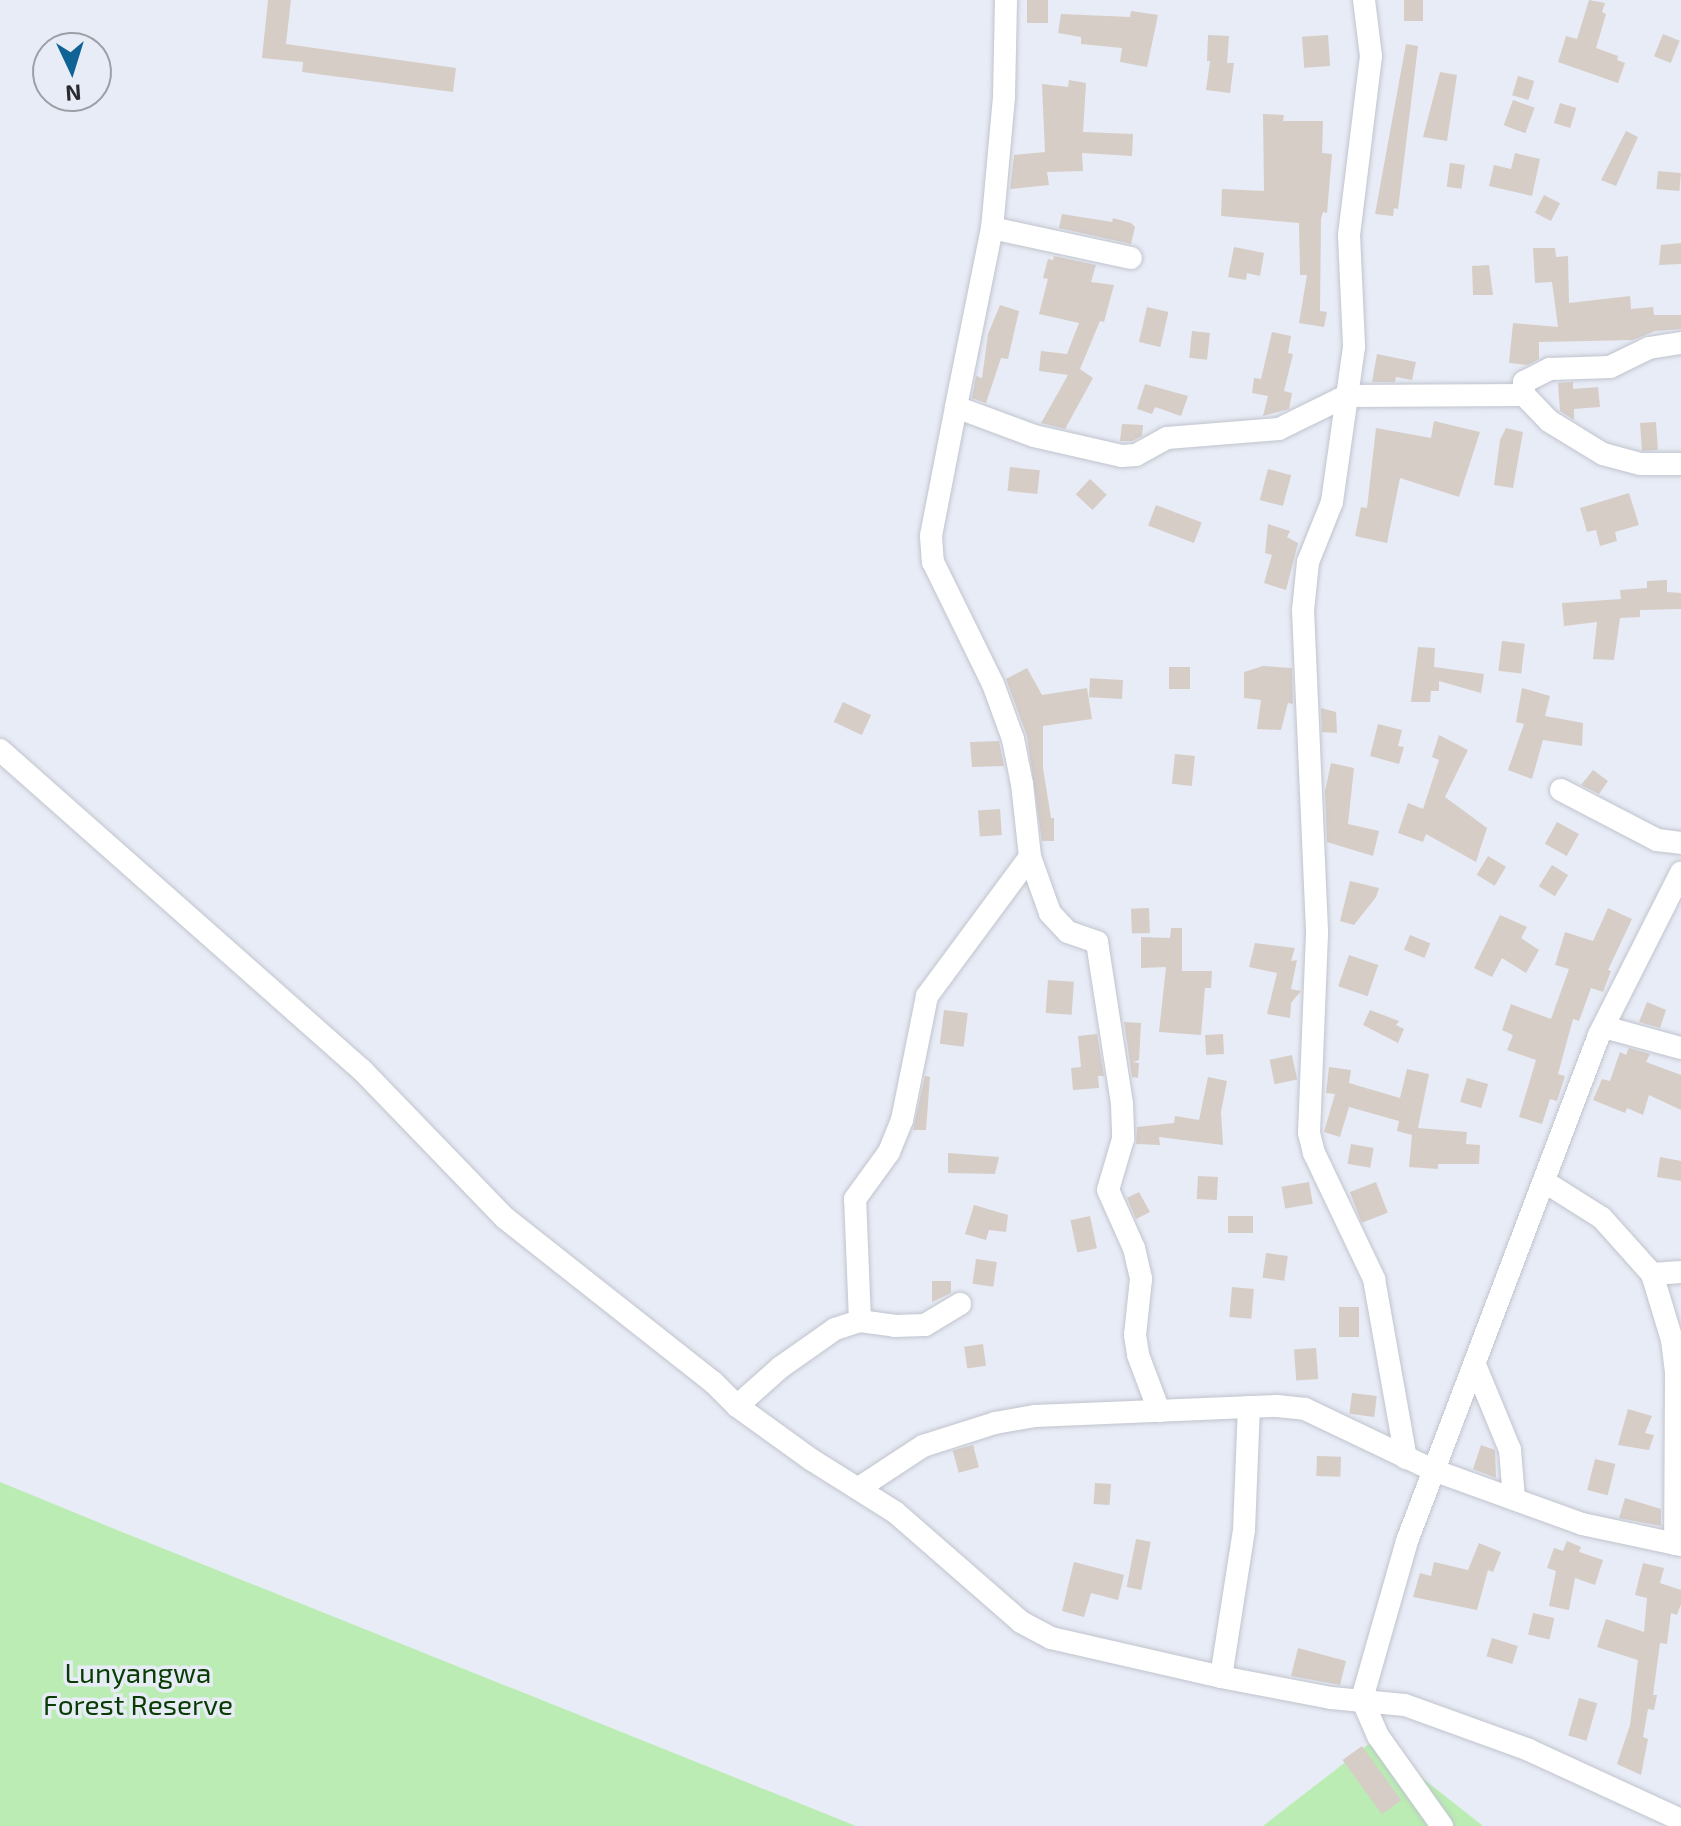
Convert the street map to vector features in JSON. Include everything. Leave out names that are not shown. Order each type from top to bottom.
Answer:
[{"type":"street","points":[[1006,0],[1004,97],[992,228],[931,536],[933,562],[993,684],[1013,739],[1022,784],[1030,857],[1057,923],[1068,932],[1097,942],[1122,1104],[1123,1139],[1108,1190],[1134,1248],[1141,1279],[1135,1335],[1138,1355],[1159,1411]]},
{"type":"street","points":[[1364,0],[1371,56],[1349,235],[1354,347],[1332,502],[1308,562],[1303,610],[1317,934],[1309,1133],[1314,1153],[1374,1279],[1406,1458]]},
{"type":"street","points":[[992,228],[1131,258]]},
{"type":"street","points":[[1681,343],[1649,348],[1610,367],[1550,369],[1524,382],[1524,395],[1549,421],[1603,454],[1641,464],[1681,464]]},
{"type":"street","points":[[956,407],[1034,436],[1122,456],[1142,454],[1152,443],[1167,438],[1279,429],[1346,396],[1524,395]]},
{"type":"street","points":[[0,750],[362,1070],[505,1218],[713,1382],[737,1406],[895,1512],[1021,1622],[1051,1638],[1221,1677],[1331,1698],[1405,1705],[1529,1750],[1681,1820]]},
{"type":"street","points":[[1561,790],[1657,840],[1681,843]]},
{"type":"street","points":[[860,1321],[854,1250],[855,1199],[889,1152],[902,1120],[927,996],[1030,857]]},
{"type":"street","points":[[1442,1826],[1378,1736],[1362,1699],[1407,1541],[1604,1027],[1681,873]]},
{"type":"street","points":[[1604,1027],[1681,1048]]},
{"type":"street","points":[[859,1488],[923,1446],[971,1429],[1035,1416],[1249,1407],[1305,1409],[1433,1470],[1582,1524],[1678,1545],[1676,1375],[1672,1340],[1652,1274],[1602,1218],[1545,1182]]},
{"type":"street","points":[[1652,1274],[1681,1272]]},
{"type":"street","points":[[737,1406],[805,1349],[835,1329],[860,1321],[894,1326],[925,1325],[960,1304]]},
{"type":"street","points":[[1475,1365],[1510,1450],[1514,1499]]},
{"type":"street","points":[[1221,1677],[1244,1530],[1249,1407]]},
{"type":"green space","name":"Lunyangwa Forest Reserve","points":[[0,1482],[117,1530],[856,1826],[0,1826]]},
{"type":"green space","points":[[1374,1740],[1483,1826],[1263,1826]]},
{"type":"building","points":[[268,0],[291,0],[286,44],[456,68],[453,92],[302,72],[303,62],[262,58]]},
{"type":"building","points":[[1027,0],[1048,0],[1048,23],[1027,23]]},
{"type":"building","points":[[1404,0],[1423,0],[1423,21],[1404,21]]},
{"type":"building","points":[[1589,0],[1605,3],[1602,12],[1606,14],[1596,48],[1618,56],[1617,60],[1625,63],[1618,83],[1558,62],[1566,36],[1577,39]]},
{"type":"building","points":[[1131,11],[1158,15],[1147,67],[1120,62],[1122,48],[1081,44],[1081,37],[1058,33],[1061,14],[1130,17]]},
{"type":"building","points":[[1663,34],[1680,41],[1671,63],[1654,56]]},
{"type":"building","points":[[1208,35],[1229,36],[1227,63],[1234,63],[1230,93],[1206,90],[1210,61],[1207,61]]},
{"type":"building","points":[[1328,35],[1330,66],[1304,68],[1302,37]]},
{"type":"building","points":[[1406,44],[1418,46],[1398,209],[1394,208],[1393,216],[1375,214]]},
{"type":"building","points":[[1440,72],[1457,75],[1447,141],[1423,137]]},
{"type":"building","points":[[1518,76],[1534,81],[1528,100],[1512,95]]},
{"type":"building","points":[[1069,80],[1086,83],[1083,132],[1133,134],[1132,156],[1082,153],[1083,171],[1047,172],[1049,185],[1010,189],[1014,155],[1045,152],[1042,84],[1068,87]]},
{"type":"building","points":[[1513,100],[1535,108],[1525,133],[1504,125]]},
{"type":"building","points":[[1560,103],[1576,108],[1570,128],[1554,123]]},
{"type":"building","points":[[1263,114],[1284,115],[1283,121],[1323,121],[1322,153],[1332,154],[1327,213],[1323,212],[1321,219],[1320,311],[1327,312],[1324,327],[1299,323],[1307,275],[1300,275],[1299,223],[1221,216],[1222,189],[1264,191]]},
{"type":"building","points":[[1626,131],[1638,137],[1616,186],[1601,180]]},
{"type":"building","points":[[1515,153],[1540,159],[1532,196],[1489,186],[1494,165],[1511,169]]},
{"type":"building","points":[[1450,163],[1465,165],[1462,189],[1447,187]]},
{"type":"building","points":[[1658,171],[1681,173],[1679,191],[1656,189]]},
{"type":"building","points":[[1544,195],[1560,203],[1551,221],[1535,213]]},
{"type":"building","points":[[1062,214],[1112,222],[1113,218],[1131,223],[1135,227],[1131,244],[1059,228]]},
{"type":"building","points":[[1681,243],[1681,264],[1659,265],[1661,245]]},
{"type":"building","points":[[1234,247],[1264,253],[1260,276],[1247,273],[1246,280],[1228,277]]},
{"type":"building","points":[[1533,248],[1555,248],[1556,257],[1568,256],[1569,303],[1630,296],[1631,309],[1653,307],[1654,315],[1681,315],[1681,329],[1655,331],[1633,340],[1539,342],[1539,359],[1528,365],[1509,363],[1513,323],[1558,327],[1552,282],[1535,283]]},
{"type":"building","points":[[1054,256],[1096,265],[1091,282],[1114,285],[1104,322],[1100,321],[1080,369],[1093,378],[1065,429],[1041,423],[1068,375],[1039,371],[1041,351],[1067,354],[1079,323],[1039,314],[1048,279],[1043,278],[1048,259],[1053,260]]},
{"type":"building","points":[[1489,265],[1493,295],[1473,295],[1472,266]]},
{"type":"building","points":[[1000,305],[1019,311],[1008,359],[1001,358],[986,403],[972,398],[976,376],[982,378],[988,334]]},
{"type":"building","points":[[1147,307],[1168,312],[1160,347],[1139,342]]},
{"type":"building","points":[[1192,331],[1210,333],[1207,360],[1189,358]]},
{"type":"building","points":[[1272,332],[1291,336],[1288,353],[1293,354],[1284,391],[1292,393],[1289,409],[1263,416],[1268,396],[1252,393],[1254,378],[1261,379]]},
{"type":"building","points":[[1377,354],[1416,362],[1412,380],[1396,377],[1395,382],[1372,382]]},
{"type":"building","points":[[1573,382],[1573,389],[1598,387],[1600,407],[1574,409],[1574,420],[1560,411],[1558,383]]},
{"type":"building","points":[[1145,384],[1188,396],[1181,416],[1155,407],[1152,414],[1137,409]]},
{"type":"building","points":[[1434,421],[1480,432],[1459,497],[1400,478],[1387,543],[1355,536],[1361,507],[1367,508],[1376,428],[1431,438]]},
{"type":"building","points":[[1656,422],[1658,450],[1642,451],[1640,423]]},
{"type":"building","points":[[1122,424],[1143,425],[1142,436],[1132,441],[1120,441]]},
{"type":"building","points":[[1506,428],[1523,432],[1513,488],[1494,485],[1500,440]]},
{"type":"building","points":[[1010,467],[1040,470],[1037,494],[1007,491]]},
{"type":"building","points":[[1268,469],[1291,475],[1283,506],[1260,500]]},
{"type":"building","points":[[1090,479],[1107,495],[1092,510],[1076,494]]},
{"type":"building","points":[[1629,493],[1639,525],[1615,532],[1617,541],[1600,546],[1596,530],[1587,532],[1580,508]]},
{"type":"building","points":[[1156,505],[1202,523],[1194,543],[1148,526]]},
{"type":"building","points":[[1268,524],[1290,531],[1287,537],[1298,543],[1286,590],[1264,583],[1272,555],[1265,553]]},
{"type":"building","points":[[1667,580],[1667,592],[1681,593],[1681,609],[1640,610],[1640,617],[1620,618],[1614,660],[1593,659],[1597,622],[1564,626],[1562,603],[1621,599],[1620,590],[1647,588],[1647,581]]},
{"type":"building","points":[[1502,641],[1525,644],[1521,674],[1498,671]]},
{"type":"building","points":[[1418,647],[1435,648],[1434,667],[1484,674],[1481,693],[1439,681],[1439,691],[1431,691],[1430,702],[1411,702]]},
{"type":"building","points":[[1263,666],[1292,668],[1293,704],[1288,703],[1281,730],[1257,729],[1261,700],[1244,698],[1244,672]]},
{"type":"building","points":[[1169,667],[1190,667],[1190,689],[1169,689]]},
{"type":"building","points":[[1027,668],[1042,695],[1087,688],[1092,719],[1043,726],[1043,768],[1051,818],[1054,818],[1054,841],[1042,841],[1027,736],[1006,679]]},
{"type":"building","points":[[1090,678],[1123,680],[1122,699],[1089,697]]},
{"type":"building","points":[[1522,688],[1550,696],[1545,716],[1583,723],[1582,746],[1543,740],[1532,779],[1508,770],[1524,724],[1516,722]]},
{"type":"building","points":[[843,702],[871,715],[862,735],[834,722]]},
{"type":"building","points":[[1321,708],[1336,712],[1337,733],[1322,732]]},
{"type":"building","points":[[1378,724],[1402,730],[1398,746],[1404,747],[1399,764],[1370,756]]},
{"type":"building","points":[[1439,735],[1468,750],[1445,797],[1487,828],[1476,862],[1426,834],[1423,842],[1398,833],[1408,803],[1423,809],[1439,760],[1432,757]]},
{"type":"building","points":[[999,741],[1004,766],[972,767],[970,742]]},
{"type":"building","points":[[1175,754],[1195,756],[1192,786],[1172,784]]},
{"type":"building","points":[[1331,763],[1354,768],[1348,824],[1379,831],[1373,856],[1327,842],[1325,791]]},
{"type":"building","points":[[1593,770],[1608,781],[1599,794],[1581,785]]},
{"type":"building","points":[[1000,809],[1002,835],[980,836],[978,811]]},
{"type":"building","points":[[1557,822],[1579,834],[1567,856],[1545,844]]},
{"type":"building","points":[[1488,856],[1506,867],[1495,886],[1477,875]]},
{"type":"building","points":[[1552,865],[1568,875],[1555,896],[1539,886]]},
{"type":"building","points":[[1350,881],[1379,888],[1376,897],[1354,925],[1340,921]]},
{"type":"building","points":[[1149,908],[1150,933],[1132,934],[1131,909]]},
{"type":"building","points":[[1608,908],[1632,919],[1608,970],[1611,971],[1603,992],[1591,988],[1579,1021],[1573,1019],[1558,1074],[1565,1076],[1557,1101],[1550,1099],[1542,1124],[1519,1117],[1536,1060],[1507,1050],[1513,1035],[1502,1030],[1511,1004],[1551,1019],[1569,969],[1555,965],[1565,932],[1593,941]]},
{"type":"building","points":[[1500,915],[1527,927],[1521,938],[1539,950],[1526,973],[1502,958],[1492,977],[1474,968]]},
{"type":"building","points":[[1171,928],[1182,928],[1182,971],[1212,971],[1211,988],[1205,988],[1201,1035],[1159,1032],[1166,967],[1141,968],[1141,937],[1170,938]]},
{"type":"building","points":[[1410,935],[1430,943],[1424,958],[1404,950]]},
{"type":"building","points":[[1255,943],[1295,948],[1291,961],[1297,960],[1291,989],[1301,991],[1291,1003],[1290,1018],[1267,1014],[1277,973],[1249,967]]},
{"type":"building","points":[[1349,955],[1378,965],[1368,996],[1338,986]]},
{"type":"building","points":[[1048,980],[1074,982],[1072,1015],[1046,1013]]},
{"type":"building","points":[[1647,1002],[1666,1010],[1660,1028],[1639,1022]]},
{"type":"building","points":[[944,1010],[968,1013],[964,1047],[940,1044]]},
{"type":"building","points":[[1370,1010],[1399,1021],[1396,1025],[1404,1029],[1398,1043],[1363,1025]]},
{"type":"building","points":[[1124,1022],[1141,1023],[1139,1060],[1133,1062],[1139,1063],[1138,1078],[1132,1077]]},
{"type":"building","points":[[1097,1034],[1104,1076],[1098,1076],[1099,1088],[1073,1090],[1071,1068],[1081,1067],[1078,1036]]},
{"type":"building","points":[[1223,1034],[1224,1054],[1206,1055],[1205,1035]]},
{"type":"building","points":[[1629,1048],[1650,1054],[1646,1062],[1681,1075],[1681,1110],[1649,1095],[1643,1115],[1627,1108],[1625,1113],[1593,1100],[1602,1079],[1610,1081],[1620,1052],[1626,1055]]},
{"type":"building","points":[[1292,1055],[1297,1079],[1275,1084],[1270,1060]]},
{"type":"building","points":[[1329,1067],[1351,1070],[1349,1083],[1400,1098],[1407,1069],[1429,1074],[1418,1128],[1467,1132],[1466,1144],[1480,1145],[1479,1164],[1438,1164],[1438,1169],[1409,1167],[1412,1135],[1397,1131],[1399,1121],[1349,1107],[1340,1137],[1324,1132],[1335,1094],[1326,1093]]},
{"type":"building","points":[[925,1076],[930,1077],[926,1130],[913,1130]]},
{"type":"building","points":[[1208,1077],[1227,1081],[1221,1112],[1223,1145],[1159,1137],[1160,1145],[1136,1144],[1137,1127],[1174,1123],[1175,1116],[1199,1120]]},
{"type":"building","points":[[1467,1078],[1488,1084],[1481,1108],[1460,1102]]},
{"type":"building","points":[[1351,1144],[1374,1148],[1370,1168],[1348,1164]]},
{"type":"building","points":[[948,1153],[999,1157],[995,1174],[948,1173]]},
{"type":"building","points":[[1660,1157],[1681,1161],[1681,1181],[1657,1177]]},
{"type":"building","points":[[1198,1176],[1218,1177],[1217,1200],[1197,1199]]},
{"type":"building","points":[[1309,1182],[1313,1204],[1285,1209],[1281,1187]]},
{"type":"building","points":[[1376,1182],[1388,1213],[1362,1223],[1350,1192]]},
{"type":"building","points":[[1139,1192],[1150,1212],[1136,1219],[1127,1198]]},
{"type":"building","points":[[974,1205],[1008,1215],[1006,1232],[989,1230],[986,1240],[965,1234]]},
{"type":"building","points":[[1090,1216],[1097,1248],[1077,1252],[1070,1220]]},
{"type":"building","points":[[1228,1216],[1253,1216],[1253,1233],[1228,1233]]},
{"type":"building","points":[[1266,1253],[1288,1256],[1284,1281],[1263,1278]]},
{"type":"building","points":[[976,1259],[997,1262],[993,1287],[973,1284]]},
{"type":"building","points":[[932,1281],[951,1281],[951,1293],[932,1302]]},
{"type":"building","points":[[1232,1287],[1254,1289],[1251,1319],[1229,1317]]},
{"type":"building","points":[[1339,1307],[1359,1307],[1359,1337],[1339,1337]]},
{"type":"building","points":[[983,1344],[986,1366],[967,1368],[964,1347]]},
{"type":"building","points":[[1316,1348],[1318,1379],[1296,1380],[1294,1350]]},
{"type":"building","points":[[1352,1393],[1377,1396],[1374,1417],[1349,1414]]},
{"type":"building","points":[[1628,1409],[1652,1416],[1645,1433],[1654,1435],[1649,1450],[1618,1445]]},
{"type":"building","points":[[973,1445],[979,1467],[959,1473],[953,1450]]},
{"type":"building","points":[[1481,1445],[1495,1450],[1496,1478],[1473,1469]]},
{"type":"building","points":[[1317,1456],[1341,1457],[1340,1477],[1316,1476]]},
{"type":"building","points":[[1595,1459],[1615,1464],[1608,1495],[1587,1490]]},
{"type":"building","points":[[1095,1483],[1111,1484],[1109,1505],[1094,1504]]},
{"type":"building","points":[[1625,1498],[1661,1509],[1661,1526],[1619,1518]]},
{"type":"building","points":[[1136,1539],[1151,1542],[1141,1590],[1127,1587]]},
{"type":"building","points":[[1567,1541],[1581,1547],[1579,1552],[1603,1560],[1595,1585],[1575,1578],[1569,1610],[1549,1606],[1556,1571],[1547,1568],[1554,1548],[1563,1551]]},
{"type":"building","points":[[1479,1543],[1501,1552],[1493,1572],[1488,1570],[1477,1610],[1413,1597],[1420,1573],[1431,1576],[1434,1562],[1468,1570]]},
{"type":"building","points":[[1074,1562],[1124,1575],[1118,1600],[1091,1593],[1084,1617],[1062,1611]]},
{"type":"building","points":[[1643,1563],[1664,1568],[1660,1583],[1681,1590],[1681,1604],[1677,1615],[1671,1613],[1667,1644],[1660,1643],[1653,1695],[1657,1695],[1654,1710],[1648,1709],[1643,1737],[1648,1739],[1641,1775],[1617,1764],[1630,1725],[1638,1660],[1597,1647],[1606,1619],[1644,1632],[1647,1598],[1635,1595]]},
{"type":"building","points":[[1533,1613],[1554,1618],[1549,1639],[1528,1634]]},
{"type":"building","points":[[1492,1638],[1518,1646],[1512,1664],[1486,1656]]},
{"type":"building","points":[[1298,1648],[1346,1661],[1340,1685],[1291,1676]]},
{"type":"building","points":[[1579,1698],[1597,1703],[1587,1741],[1568,1735]]},
{"type":"building","points":[[1362,1746],[1401,1800],[1382,1814],[1343,1760]]}]
